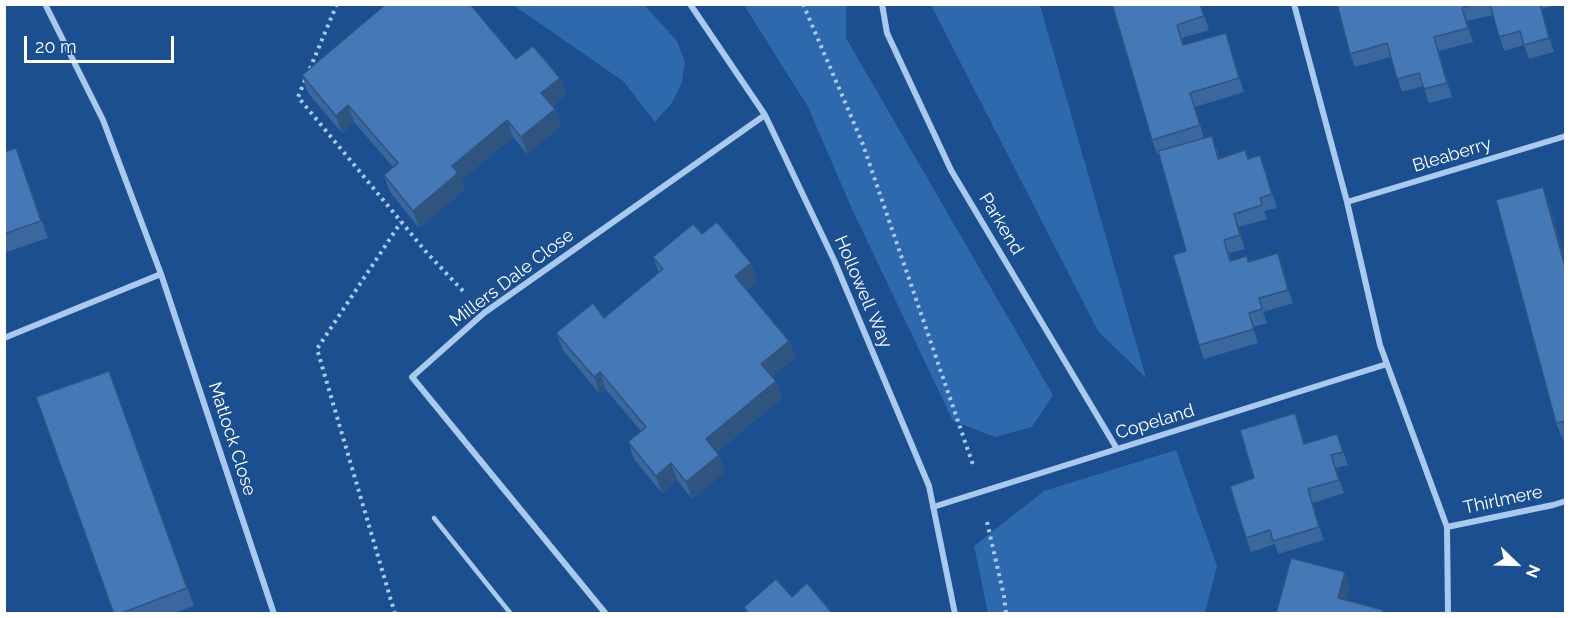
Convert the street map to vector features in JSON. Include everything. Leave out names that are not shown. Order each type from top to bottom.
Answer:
[{"type":"street","name":"Matlock Close","points":[[45,4],[103,120],[161,274],[274,614]]},
{"type":"street","name":"Hollowell Way","points":[[690,4],[765,115],[834,260],[929,486],[955,614]]},
{"type":"street","name":"Parkend","points":[[882,4],[887,33],[951,170],[1117,449]]},
{"type":"street","points":[[1294,4],[1347,202],[1380,345],[1447,527],[1448,614]]},
{"type":"street","name":"Millers Dale Close","points":[[606,614],[412,377],[484,313],[765,115]]},
{"type":"street","name":"Bleaberry","points":[[1347,202],[1566,136]]},
{"type":"street","points":[[4,338],[161,274]]},
{"type":"street","name":"Copeland","points":[[933,507],[1387,364]]},
{"type":"street","name":"Thirlmere","points":[[1447,527],[1566,501]]},
{"type":"lane","points":[[434,518],[511,614]]},
{"type":"path","points":[[337,4],[298,97],[445,273]]},
{"type":"path","points":[[803,4],[862,142],[976,472],[1006,614]]},
{"type":"path","points":[[395,614],[317,349],[401,222]]},
{"type":"shaded area","points":[[513,5],[644,5],[677,41],[685,62],[682,82],[672,103],[655,122],[623,81]]},
{"type":"shaded area","points":[[744,5],[846,5],[846,38],[1053,395],[1032,427],[995,437],[953,421],[852,209],[808,107]]},
{"type":"shaded area","points":[[931,5],[1040,5],[1146,378],[1098,331]]},
{"type":"shaded area","points":[[1176,450],[1217,566],[1205,613],[988,613],[974,546],[1044,491]]},
{"type":"building","points":[[386,4],[470,4],[516,59],[533,46],[560,78],[541,93],[555,109],[521,137],[507,120],[452,166],[458,173],[413,211],[384,175],[398,163],[348,105],[336,116],[302,75]]},
{"type":"building","points":[[1112,4],[1200,4],[1204,16],[1177,25],[1183,45],[1226,33],[1239,78],[1190,93],[1200,125],[1152,140]]},
{"type":"building","points":[[1337,4],[1475,4],[1462,8],[1468,28],[1434,37],[1447,83],[1424,89],[1419,73],[1397,79],[1387,43],[1350,54]]},
{"type":"building","points":[[1490,4],[1540,4],[1549,38],[1524,45],[1520,31],[1499,37]]},
{"type":"building","points":[[1212,136],[1218,159],[1245,150],[1248,159],[1260,155],[1272,194],[1260,198],[1262,205],[1234,214],[1240,235],[1224,240],[1230,261],[1247,256],[1248,262],[1278,253],[1288,290],[1259,298],[1262,309],[1249,313],[1254,329],[1199,345],[1173,255],[1186,251],[1158,151]]},
{"type":"building","points":[[16,148],[41,221],[4,234],[4,152]]},
{"type":"building","points":[[1543,187],[1566,270],[1566,421],[1556,423],[1496,200]]},
{"type":"building","points":[[717,222],[751,263],[735,276],[789,341],[761,364],[776,381],[706,439],[719,455],[686,482],[671,463],[656,476],[628,442],[646,427],[600,372],[594,377],[556,333],[593,303],[604,318],[663,269],[653,257],[693,224],[702,234]]},
{"type":"building","points":[[109,371],[187,588],[119,614],[114,614],[36,397]]},
{"type":"building","points":[[1295,413],[1304,444],[1337,434],[1343,452],[1331,455],[1339,480],[1308,489],[1319,527],[1273,541],[1270,530],[1246,538],[1230,486],[1254,478],[1240,430]]},
{"type":"building","points":[[1291,558],[1345,572],[1338,598],[1383,610],[1382,614],[1276,614]]},
{"type":"building","points":[[776,579],[792,597],[807,583],[833,614],[749,614],[744,607]]}]
